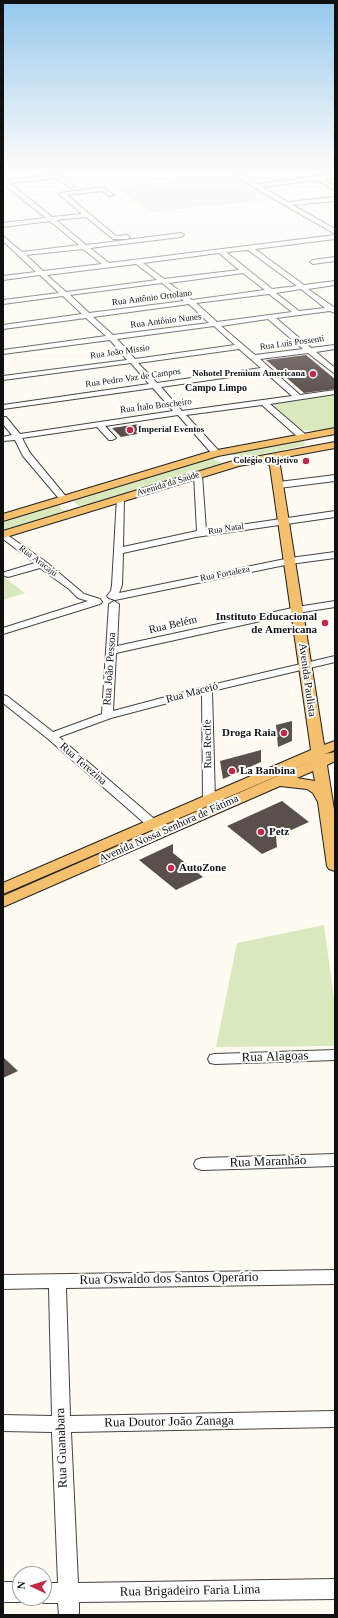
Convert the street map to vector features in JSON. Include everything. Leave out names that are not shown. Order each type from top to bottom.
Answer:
[{"type":"main road","name":"Avenida da Saúde","points":[[3,518],[216,453],[335,431]]},
{"type":"main road","points":[[302,436],[314,440],[317,447]]},
{"type":"main road","name":"Avenida da Saúde","points":[[3,535],[237,463],[335,444]]},
{"type":"main road","points":[[216,453],[222,460],[237,463]]},
{"type":"main road","name":"Avenida Paulista","points":[[259,458],[274,462],[279,486],[335,866]]},
{"type":"main road","points":[[64,499],[68,507],[92,508]]},
{"type":"main road","name":"Avenida Nossa Senhora de Fátima","points":[[3,889],[271,784],[319,758],[335,744]]},
{"type":"main road","name":"Avenida Nossa Senhora de Fátima","points":[[3,902],[157,828],[208,800],[319,758],[335,756]]},
{"type":"main road","points":[[271,784],[295,782],[308,784],[319,790],[325,802]]},
{"type":"street","points":[[13,248],[22,254],[41,274],[111,337],[216,453]]},
{"type":"street","points":[[22,254],[79,248]]},
{"type":"street","points":[[84,248],[107,265]]},
{"type":"street","points":[[250,248],[333,310]]},
{"type":"street","points":[[3,278],[253,248]]},
{"type":"street","points":[[220,251],[297,313]]},
{"type":"street","points":[[313,262],[335,259]]},
{"type":"street","points":[[138,262],[190,302],[298,397]]},
{"type":"street","points":[[3,302],[243,271]]},
{"type":"street","name":"Rua Antônio Ortolano","points":[[3,327],[335,283]]},
{"type":"street","name":"Rua Antônio Nunes","points":[[3,352],[297,313],[333,310]]},
{"type":"street","points":[[270,317],[335,372]]},
{"type":"street","name":"Rua João Missio","points":[[3,378],[240,347]]},
{"type":"street","name":"Rua Luís Possenti","points":[[253,358],[335,347]]},
{"type":"street","name":"Rua Pedro Vaz de Campos","points":[[3,407],[266,370]]},
{"type":"street","name":"Rua Ítalo Boscheiro","points":[[3,439],[99,424],[335,392]]},
{"type":"street","points":[[263,402],[302,436]]},
{"type":"street","points":[[3,419],[17,436],[24,451],[64,499]]},
{"type":"street","points":[[99,424],[112,438]]},
{"type":"street","points":[[198,475],[202,533]]},
{"type":"street","points":[[279,486],[335,478]]},
{"type":"street","points":[[106,600],[117,588],[120,499]]},
{"type":"street","name":"Rua Natal","points":[[118,551],[202,533],[284,520],[335,514]]},
{"type":"street","name":"Rua Aracajú","points":[[3,535],[43,564],[84,598],[106,600]]},
{"type":"street","name":"Rua Fortaleza","points":[[3,631],[106,600],[290,561],[335,555]]},
{"type":"street","points":[[8,574],[43,564]]},
{"type":"street","name":"Rua João Pessoa","points":[[106,600],[113,622],[107,716]]},
{"type":"street","name":"Rua Belém","points":[[110,652],[297,610],[335,604]]},
{"type":"street","name":"Rua Maceió","points":[[51,736],[107,716],[207,689],[335,659]]},
{"type":"street","name":"Rua Recife","points":[[207,689],[208,800]]},
{"type":"street","name":"Rua Terezina","points":[[3,698],[51,736],[157,828]]},
{"type":"street","name":"Rua Alagoas","points":[[216,1059],[335,1055]]},
{"type":"street","name":"Rua Maranhão","points":[[202,1164],[335,1160]]},
{"type":"street","name":"Rua Oswaldo dos Santos Operário","points":[[3,1282],[335,1277]]},
{"type":"street","name":"Rua Guanabara","points":[[57,1280],[69,1615]]},
{"type":"street","name":"Rua Doutor João Zanaga","points":[[3,1423],[61,1424],[335,1419]]},
{"type":"street","name":"Rua Brigadeiro Faria Lima","points":[[52,1593],[335,1589]]},
{"type":"green space","points":[[335,394],[335,429],[314,431],[302,430],[274,406],[275,403]]},
{"type":"green space","points":[[297,439],[304,441],[305,444],[303,446],[242,458],[232,455],[233,453]]},
{"type":"green space","points":[[213,457],[215,460],[223,463],[86,506],[79,506],[74,502],[75,500]]},
{"type":"green space","points":[[59,504],[61,509],[70,511],[3,531],[3,521]]},
{"type":"green space","points":[[3,576],[25,593],[3,600]]},
{"type":"green space","points":[[324,925],[335,1006],[335,1046],[216,1047],[237,943]]},
{"type":"building","name":"Nohotel Premium Americana","points":[[306,355],[335,379],[335,389],[304,393],[266,360]]},
{"type":"building","name":"Imperial Eventos","points":[[139,424],[148,432],[121,437],[112,428]]},
{"type":"building","name":"Droga Raia","points":[[292,721],[292,741],[278,747],[276,725]]},
{"type":"building","name":"La Banbina","points":[[261,750],[261,762],[223,779],[220,761]]},
{"type":"building","name":"Petz","points":[[282,801],[309,822],[276,837],[277,847],[262,854],[227,826]]},
{"type":"building","name":"AutoZone","points":[[173,844],[173,853],[203,877],[176,890],[139,860]]},
{"type":"building","points":[[3,1057],[18,1071],[3,1078]]},
{"type":"place","name":"Nohotel Premium Americana","points":[[313,374]]},
{"type":"place","name":"Imperial Eventos","points":[[130,430]]},
{"type":"place","name":"Colégio Objetivo","points":[[306,461]]},
{"type":"place","name":"Instituto Educacional de Americana","points":[[325,623]]},
{"type":"place","name":"Droga Raia","points":[[284,733]]},
{"type":"place","name":"La Banbina","points":[[232,771]]},
{"type":"place","name":"Petz","points":[[261,832]]},
{"type":"place","name":"AutoZone","points":[[171,868]]},
{"type":"district","name":"Campo Limpo","points":[[216,388]]}]
